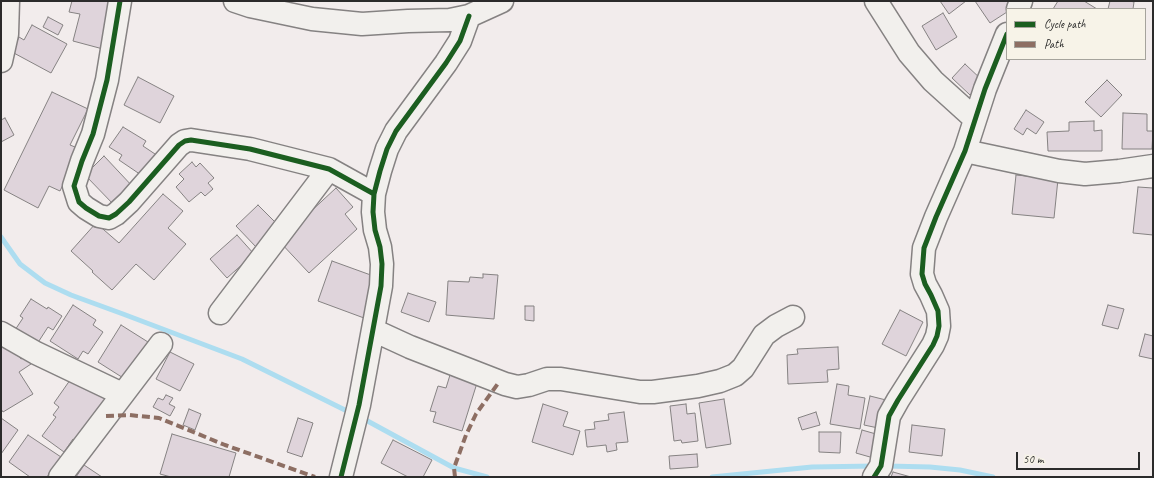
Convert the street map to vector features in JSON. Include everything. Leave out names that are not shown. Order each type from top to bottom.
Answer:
[{"type":"street","points":[[1,61],[8,1]]},
{"type":"street","points":[[120,1],[107,80],[93,134],[74,186],[79,202],[86,208],[99,216],[108,218],[116,214],[129,202],[185,140],[250,149],[329,169],[374,194]]},
{"type":"street","points":[[235,1],[250,6],[312,19],[362,24],[408,20],[450,20],[469,16],[502,1]]},
{"type":"street","points":[[876,1],[909,53],[933,81],[975,119]]},
{"type":"street","points":[[341,477],[359,405],[381,286],[382,264],[380,247],[372,212],[374,194],[387,149],[396,131],[446,63],[460,41],[469,16]]},
{"type":"street","points":[[874,477],[881,466],[889,416],[937,336],[939,326],[938,311],[932,295],[925,284],[922,274],[924,248],[965,151],[994,65],[1006,36]]},
{"type":"street","points":[[965,151],[1059,171],[1085,174],[1153,166]]},
{"type":"street","points":[[220,313],[329,169]]},
{"type":"street","points":[[373,330],[410,347],[505,384],[517,387],[547,379],[561,379],[640,392],[654,392],[698,386],[720,381],[735,375],[743,368],[764,335],[776,326],[793,317]]},
{"type":"street","points":[[1,333],[36,353],[122,394]]},
{"type":"street","points":[[60,477],[161,344]]},
{"type":"building","points":[[72,1],[115,1],[103,49],[73,41],[80,14],[69,12]]},
{"type":"building","points":[[940,1],[966,1],[949,14]]},
{"type":"building","points":[[975,1],[1016,1],[1012,8],[1006,8],[1006,13],[990,23]]},
{"type":"building","points":[[1058,1],[1084,1],[1095,8],[1054,8]]},
{"type":"building","points":[[1110,1],[1134,2],[1133,8],[1108,8]]},
{"type":"building","points":[[943,13],[957,37],[936,50],[922,26]]},
{"type":"building","points":[[48,17],[63,25],[58,35],[43,27]]},
{"type":"building","points":[[32,25],[67,44],[51,73],[12,52],[19,37],[24,40]]},
{"type":"building","points":[[965,64],[983,81],[970,95],[952,78]]},
{"type":"building","points":[[138,77],[174,96],[160,123],[124,105]]},
{"type":"building","points":[[1107,80],[1122,95],[1101,117],[1085,102]]},
{"type":"building","points":[[52,92],[88,109],[70,145],[80,149],[60,191],[49,186],[38,208],[4,190]]},
{"type":"building","points":[[1026,110],[1044,122],[1036,134],[1027,128],[1023,135],[1014,129]]},
{"type":"building","points":[[1123,113],[1147,114],[1147,131],[1153,131],[1152,149],[1122,149]]},
{"type":"building","points":[[5,118],[14,135],[1,142],[1,120]]},
{"type":"building","points":[[1094,121],[1094,131],[1102,130],[1102,151],[1048,151],[1047,132],[1069,131],[1069,122]]},
{"type":"building","points":[[123,127],[146,141],[143,146],[161,158],[147,179],[119,160],[122,155],[109,147]]},
{"type":"building","points":[[104,156],[134,188],[115,206],[85,175]]},
{"type":"building","points":[[192,162],[196,167],[200,163],[214,178],[208,183],[213,189],[205,196],[201,192],[189,202],[176,187],[184,179],[179,174]]},
{"type":"building","points":[[1016,175],[1058,179],[1054,218],[1012,214]]},
{"type":"building","points":[[1138,187],[1153,188],[1153,235],[1133,233]]},
{"type":"building","points":[[336,188],[353,207],[345,214],[357,229],[309,273],[279,241]]},
{"type":"building","points":[[163,194],[183,211],[168,228],[186,244],[154,280],[136,264],[112,290],[71,251],[96,223],[119,243]]},
{"type":"building","points":[[258,205],[280,227],[257,248],[236,226]]},
{"type":"building","points":[[237,235],[254,254],[227,278],[210,259]]},
{"type":"building","points":[[332,261],[379,278],[364,318],[318,301]]},
{"type":"building","points":[[483,274],[498,275],[494,319],[446,315],[448,281],[469,282],[470,277],[483,278]]},
{"type":"building","points":[[408,293],[436,302],[429,322],[401,312]]},
{"type":"building","points":[[31,299],[62,316],[53,330],[48,327],[37,344],[15,330],[23,318],[20,316]]},
{"type":"building","points":[[73,305],[96,320],[93,325],[103,332],[88,354],[83,351],[78,359],[50,341]]},
{"type":"building","points":[[1108,305],[1124,309],[1118,329],[1102,325]]},
{"type":"building","points":[[525,306],[534,306],[534,321],[525,320]]},
{"type":"building","points":[[900,310],[923,322],[906,356],[882,344]]},
{"type":"building","points":[[121,325],[148,342],[136,362],[128,381],[98,362]]},
{"type":"building","points":[[1145,334],[1153,336],[1153,359],[1139,356]]},
{"type":"building","points":[[6,336],[21,359],[26,356],[31,364],[19,372],[33,394],[3,412],[1,409],[1,339]]},
{"type":"building","points":[[838,347],[839,369],[827,370],[828,382],[788,384],[787,355],[798,354],[797,349]]},
{"type":"building","points":[[170,352],[194,364],[180,391],[156,379]]},
{"type":"building","points":[[75,373],[109,398],[77,442],[73,439],[64,452],[42,436],[56,417],[53,415],[59,407],[54,403]]},
{"type":"building","points":[[450,375],[477,383],[462,431],[433,422],[436,412],[430,411],[438,386],[446,388]]},
{"type":"building","points":[[837,384],[849,386],[848,395],[865,398],[860,429],[830,424]]},
{"type":"building","points":[[166,395],[173,398],[169,404],[175,407],[170,416],[153,407],[158,398],[163,400]]},
{"type":"building","points":[[870,396],[890,401],[883,429],[864,425]]},
{"type":"building","points":[[724,399],[731,444],[706,448],[699,403]]},
{"type":"building","points":[[543,404],[568,412],[563,426],[580,431],[573,455],[532,442]]},
{"type":"building","points":[[686,404],[687,414],[695,413],[698,441],[682,443],[681,440],[674,441],[670,406]]},
{"type":"building","points":[[189,409],[201,414],[195,430],[183,425]]},
{"type":"building","points":[[624,412],[628,442],[616,443],[617,450],[607,452],[606,445],[587,447],[585,430],[595,429],[594,422],[609,420],[608,414]]},
{"type":"building","points":[[816,412],[820,425],[802,430],[798,418]]},
{"type":"building","points":[[1,418],[18,430],[1,454]]},
{"type":"building","points":[[298,418],[313,423],[302,457],[287,452]]},
{"type":"building","points":[[912,425],[945,429],[942,456],[909,452]]},
{"type":"building","points":[[862,430],[883,436],[877,459],[856,453]]},
{"type":"building","points":[[819,432],[841,432],[840,453],[819,452]]},
{"type":"building","points":[[172,434],[236,453],[229,477],[171,477],[160,474]]},
{"type":"building","points":[[28,435],[61,457],[47,477],[30,477],[9,462]]},
{"type":"building","points":[[393,440],[432,460],[423,477],[408,477],[381,463]]},
{"type":"building","points":[[697,454],[698,467],[670,469],[669,456]]},
{"type":"building","points":[[84,465],[102,477],[76,477]]},
{"type":"building","points":[[893,472],[911,477],[891,477]]},
{"type":"waterway","points":[[1,237],[20,264],[45,283],[71,295],[242,359],[351,413]]},
{"type":"waterway","points":[[362,418],[454,468],[487,477]]},
{"type":"waterway","points":[[712,477],[812,467],[875,466]]},
{"type":"waterway","points":[[887,466],[930,467],[960,470],[993,477]]},
{"type":"marked path","points":[[455,477],[454,468],[466,435],[476,414],[499,382]]},
{"type":"marked path","points":[[106,416],[129,415],[159,418],[225,445],[315,477]]},
{"type":"cycle path","points":[[120,1],[107,80],[93,134],[74,186],[79,202],[86,208],[99,216],[109,218],[116,214],[129,202],[179,145],[185,141],[191,140],[250,149],[329,169],[374,194]]},
{"type":"cycle path","points":[[341,477],[359,405],[381,286],[382,264],[373,212],[374,194],[380,171],[387,149],[396,131],[446,63],[460,41],[469,16]]},
{"type":"cycle path","points":[[874,477],[881,466],[889,416],[933,345],[937,336],[939,326],[938,311],[925,284],[922,274],[924,248],[965,151],[985,89],[1006,36]]}]
